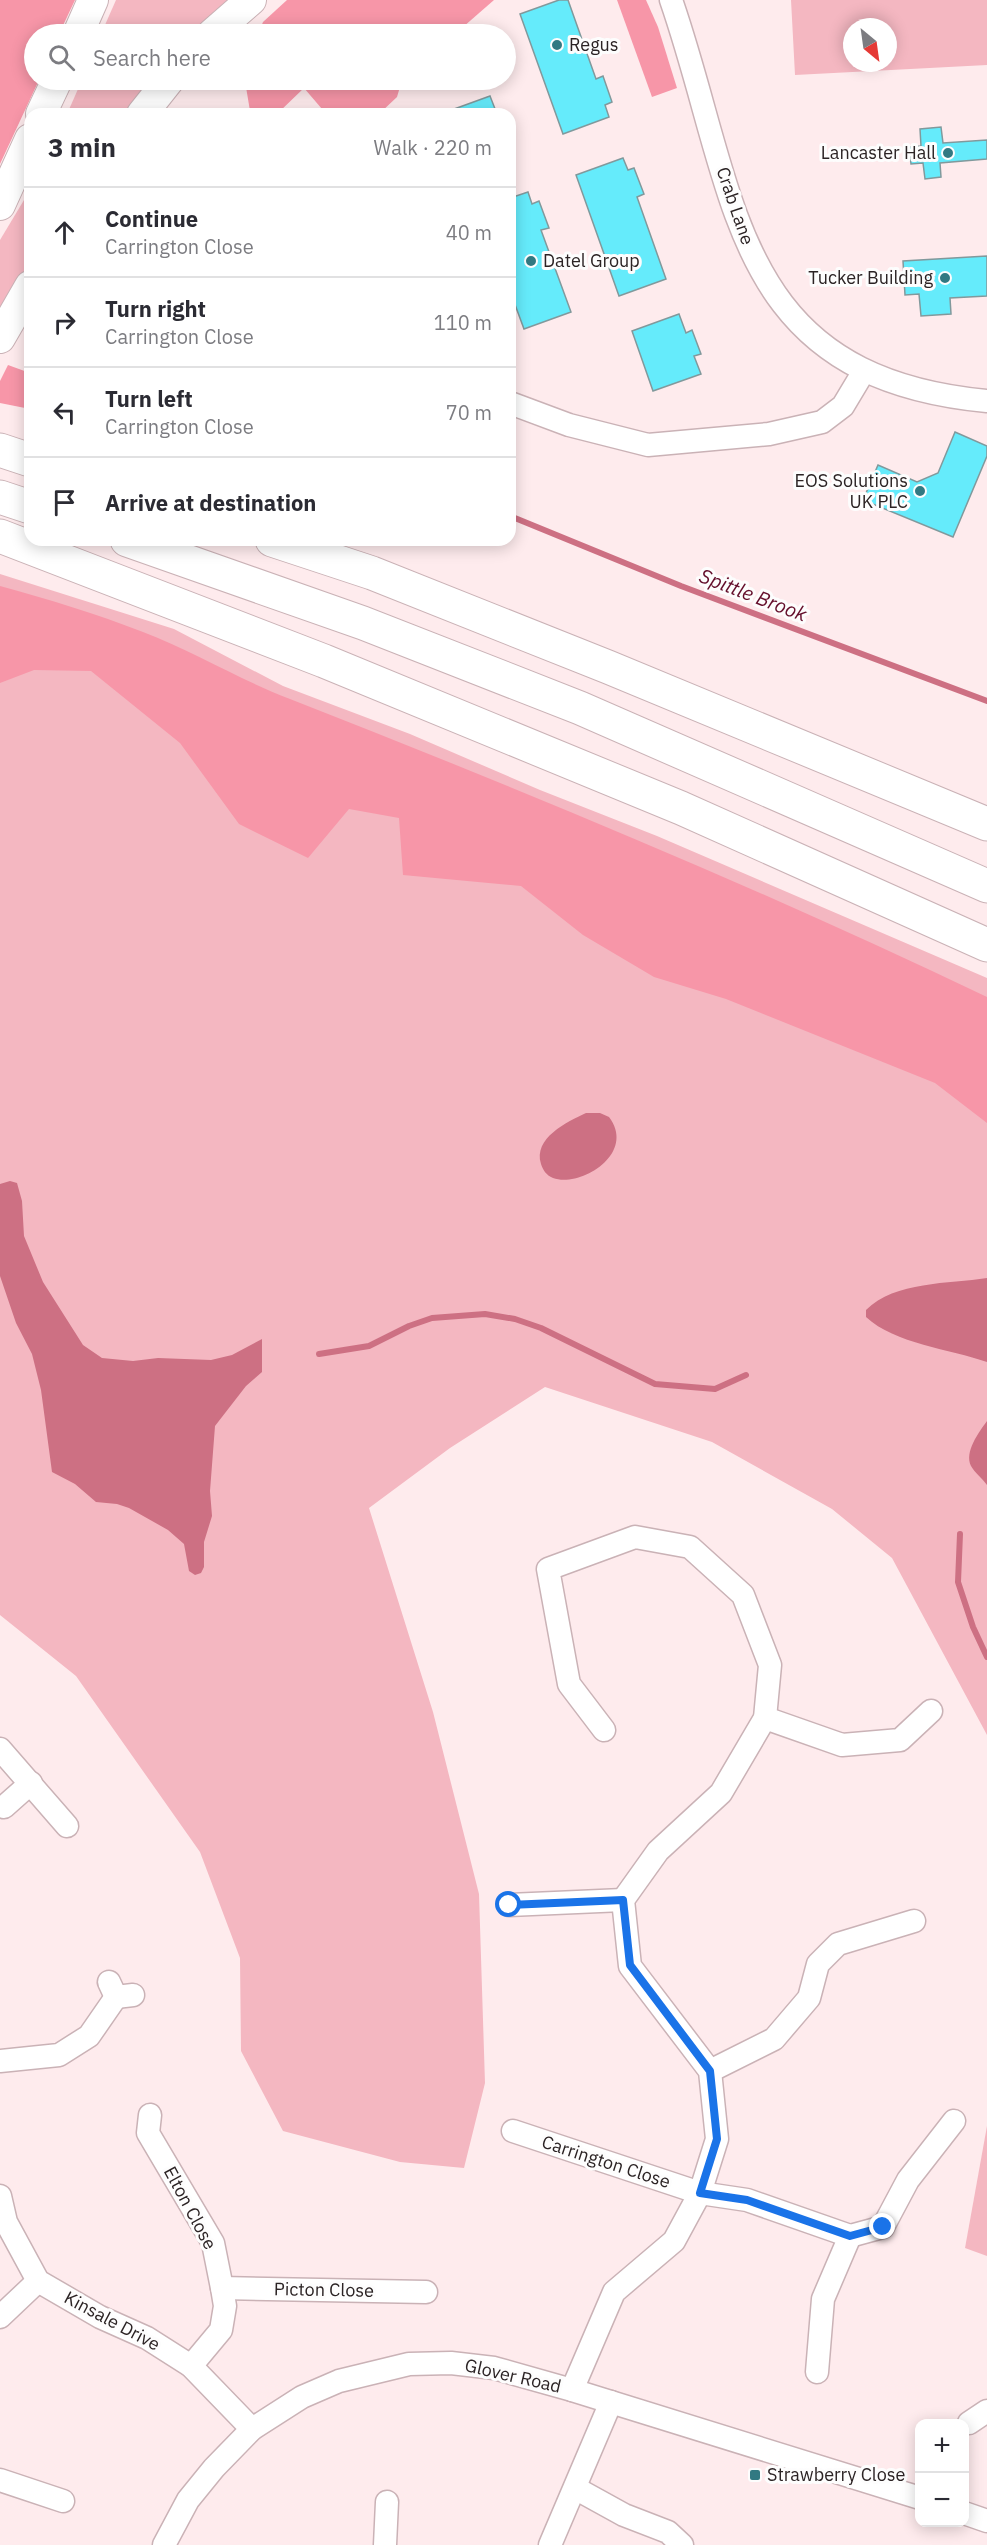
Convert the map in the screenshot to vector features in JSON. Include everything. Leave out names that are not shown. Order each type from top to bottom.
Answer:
[{"type":"highway","points":[[0,450],[24,458]]},
{"type":"highway","points":[[0,497],[24,505]]},
{"type":"highway","points":[[0,536],[24,545]]},
{"type":"highway","points":[[26,546],[324,661],[649,795],[987,945]]},
{"type":"highway","points":[[144,546],[363,623],[569,704],[987,886]]},
{"type":"highway","points":[[290,546],[372,573],[609,667],[987,824]]},
{"type":"main road","points":[[82,24],[93,0]]},
{"type":"main road","points":[[223,24],[251,0]]},
{"type":"main road","points":[[44,108],[52,90]]},
{"type":"main road","points":[[147,108],[161,90]]},
{"type":"main road","points":[[0,205],[24,152]]},
{"type":"main road","points":[[0,338],[24,296]]},
{"type":"street","name":"Crab Lane","points":[[671,0],[689,53],[701,102],[736,216],[756,265],[781,303],[811,336],[864,371],[900,386],[924,392],[987,401]]},
{"type":"street","points":[[516,405],[570,424],[648,445],[769,434],[822,422],[843,406],[864,371]]},
{"type":"street","points":[[572,2390],[614,2292],[674,2241],[700,2193],[717,2139],[710,2071],[630,1965],[623,1900],[658,1851],[721,1793],[765,1718],[770,1665],[743,1595],[690,1547],[635,1537],[548,1569],[568,1684],[604,1730]]},
{"type":"street","points":[[765,1718],[842,1745],[900,1740],[931,1711]]},
{"type":"street","points":[[0,1749],[67,1826]]},
{"type":"street","points":[[4,1807],[31,1783]]},
{"type":"street","points":[[509,1905],[623,1900]]},
{"type":"street","points":[[710,2071],[774,2039],[808,1998],[818,1964],[838,1944],[914,1921]]},
{"type":"street","points":[[0,2061],[59,2055],[89,2036],[119,1991]]},
{"type":"street","name":"Elton Close","points":[[150,2115],[148,2133],[213,2243],[225,2306],[221,2330],[191,2366]]},
{"type":"street","points":[[817,2372],[824,2299],[850,2236],[883,2227],[908,2180],[954,2121]]},
{"type":"street","name":"Carrington Close","points":[[513,2131],[700,2193],[747,2200],[850,2236]]},
{"type":"street","points":[[0,2196],[6,2222],[38,2281],[0,2317]]},
{"type":"street","name":"Kinsale Drive","points":[[38,2281],[100,2317],[147,2338],[191,2366],[252,2429]]},
{"type":"street","name":"Picton Close","points":[[222,2288],[426,2292]]},
{"type":"street","name":"Glover Road","points":[[164,2545],[188,2500],[214,2468],[252,2429],[302,2397],[339,2382],[410,2364],[451,2363],[494,2368],[915,2496]]},
{"type":"street","points":[[550,2545],[611,2402]]},
{"type":"street","points":[[0,2480],[63,2501]]},
{"type":"street","points":[[575,2488],[624,2515],[668,2532],[682,2545]]},
{"type":"street","points":[[385,2545],[387,2502]]},
{"type":"street","points":[[969,2515],[987,2521]]},
{"type":"shaded area","points":[[0,0],[75,0],[64,24],[24,24],[24,90],[34,90],[24,108],[0,164]]},
{"type":"shaded area","points":[[116,0],[234,0],[206,24],[105,24]]},
{"type":"shaded area","points":[[287,0],[494,0],[466,24],[262,24]]},
{"type":"shaded area","points":[[617,0],[646,0],[658,27],[677,88],[652,97]]},
{"type":"shaded area","points":[[791,0],[987,0],[987,65],[897,70],[897,18],[843,18],[843,72],[853,72],[795,75]]},
{"type":"shaded area","points":[[78,90],[146,90],[131,108],[70,108]]},
{"type":"shaded area","points":[[246,90],[302,90],[283,108],[250,108]]},
{"type":"shaded area","points":[[306,90],[399,90],[397,97],[385,108],[321,108]]},
{"type":"shaded area","points":[[24,200],[24,271],[0,312],[0,240]]},
{"type":"shaded area","points":[[8,365],[24,371],[24,408],[0,403],[0,381]]},
{"type":"shaded area","points":[[0,574],[174,629],[283,686],[410,734],[540,790],[657,836],[987,978],[987,1735],[892,1558],[832,1509],[712,1442],[545,1387],[450,1448],[369,1508],[433,1712],[479,1894],[485,2083],[464,2168],[400,2162],[283,2131],[241,2051],[240,1958],[200,1852],[76,1676],[0,1615]]},
{"type":"shaded area","points":[[0,586],[126,625],[271,691],[554,805],[728,879],[987,997],[987,1123],[935,1083],[726,999],[654,977],[583,935],[521,886],[403,875],[399,818],[349,809],[308,858],[239,824],[180,743],[91,671],[34,670],[0,683]]},
{"type":"shaded area","points":[[586,1113],[600,1113],[609,1117],[616,1131],[616,1144],[611,1155],[602,1165],[577,1178],[564,1180],[551,1177],[541,1164],[542,1146],[561,1126]]},
{"type":"shaded area","points":[[10,1181],[17,1183],[22,1201],[24,1236],[43,1282],[83,1345],[102,1358],[133,1361],[158,1358],[211,1360],[232,1355],[262,1339],[262,1372],[246,1386],[215,1426],[210,1491],[212,1516],[204,1542],[204,1567],[201,1573],[195,1575],[189,1571],[184,1544],[168,1530],[129,1508],[96,1502],[75,1484],[52,1472],[41,1390],[32,1354],[16,1323],[0,1276],[0,1184]]},
{"type":"shaded area","points":[[987,1278],[987,1362],[907,1340],[892,1334],[866,1317],[866,1310],[878,1301],[907,1289]]},
{"type":"shaded area","points":[[987,1421],[987,1485],[971,1466],[969,1455],[973,1442]]},
{"type":"shaded area","points":[[987,2126],[987,2256],[965,2248]]},
{"type":"building","name":"Regus","points":[[559,0],[568,0],[596,79],[603,76],[612,102],[605,105],[609,117],[563,134],[520,14]]},
{"type":"building","points":[[490,96],[495,108],[457,108]]},
{"type":"building","name":"Lancaster Hall","points":[[941,127],[943,143],[987,140],[987,159],[940,163],[941,177],[925,179],[923,163],[911,164],[909,147],[921,146],[920,129]]},
{"type":"building","points":[[623,158],[628,170],[634,168],[644,194],[637,197],[666,279],[619,296],[576,175]]},
{"type":"building","name":"Datel Group","points":[[528,192],[532,204],[539,201],[549,228],[541,230],[571,312],[524,329],[516,307],[516,196]]},
{"type":"building","name":"Tucker Building","points":[[987,256],[987,296],[950,298],[951,314],[921,316],[919,294],[905,295],[903,261]]},
{"type":"building","points":[[679,314],[686,333],[692,330],[701,354],[694,356],[701,374],[653,391],[632,331]]},
{"type":"building","name":"EOS Solutions UK PLC","points":[[955,432],[987,446],[987,456],[953,537],[863,500],[878,465],[917,482],[938,473]]},
{"type":"waterway","name":"Spittle Brook","points":[[516,518],[681,586],[987,701]]},
{"type":"waterway","points":[[319,1354],[369,1346],[409,1326],[432,1318],[485,1314],[515,1319],[541,1328],[655,1384],[715,1389],[746,1375]]},
{"type":"waterway","points":[[960,1534],[958,1582],[973,1627],[987,1657]]},
{"type":"place","name":"Regus","points":[[557,45]]},
{"type":"place","name":"Lancaster Hall","points":[[948,153]]},
{"type":"place","name":"Datel Group","points":[[531,261]]},
{"type":"place","name":"Tucker Building","points":[[945,278]]},
{"type":"place","name":"EOS Solutions UK PLC","points":[[920,491]]},
{"type":"place","name":"Strawberry Close","points":[[755,2475]]},
{"type":"route","points":[[509,1905],[623,1900],[630,1965],[710,2071],[717,2139],[700,2193],[747,2200],[850,2236],[883,2227]]}]
